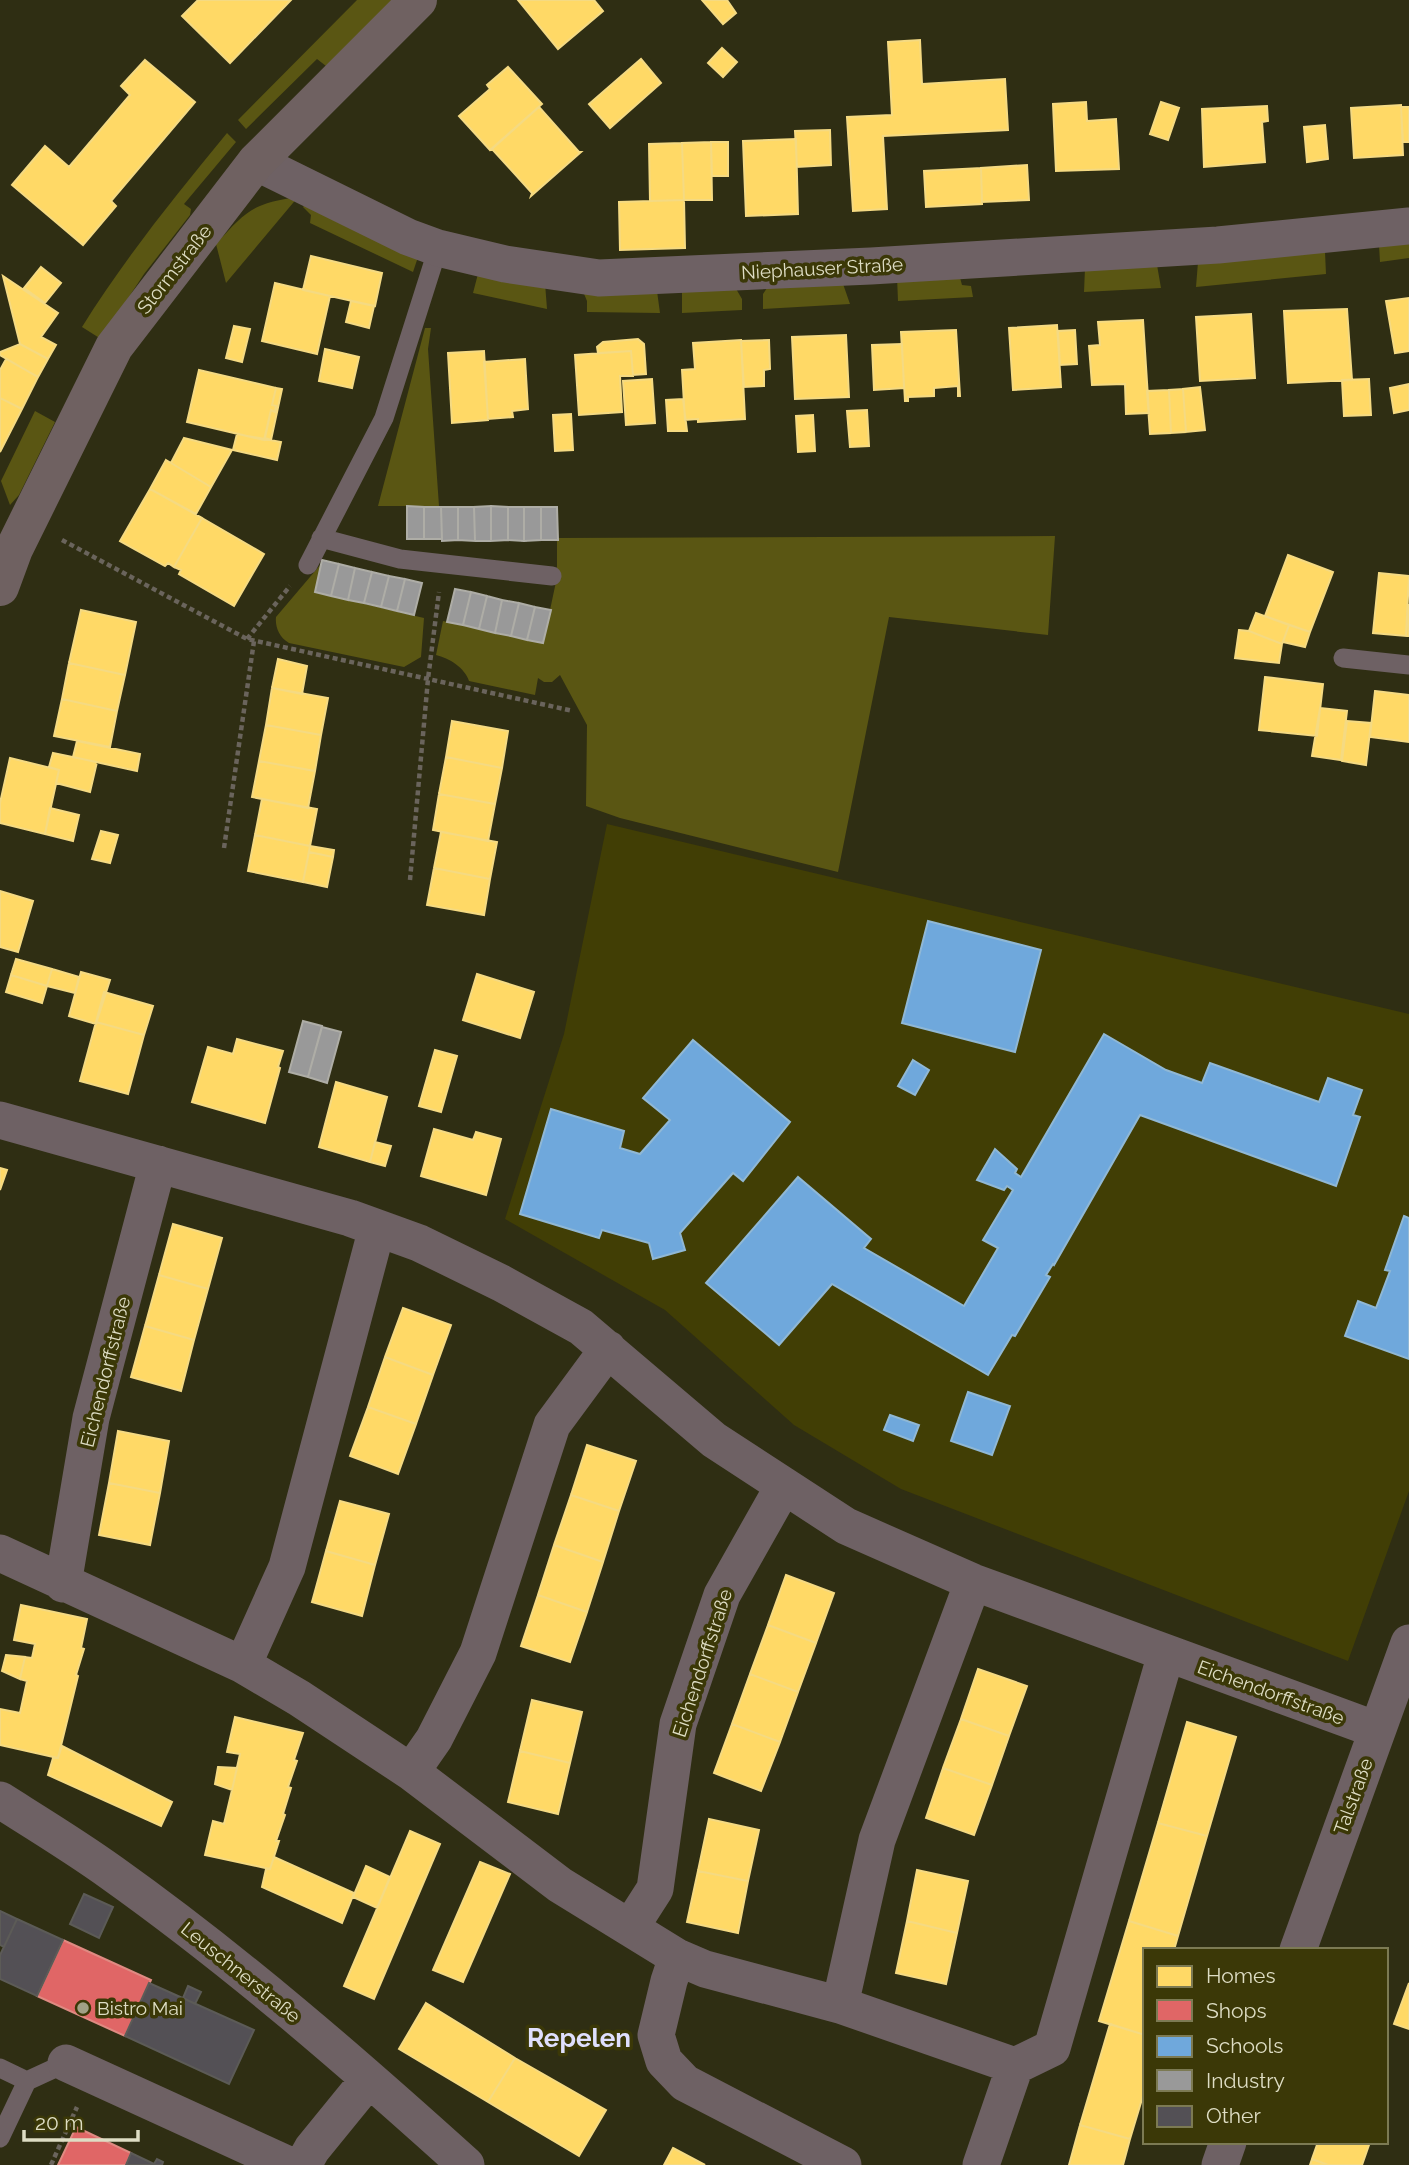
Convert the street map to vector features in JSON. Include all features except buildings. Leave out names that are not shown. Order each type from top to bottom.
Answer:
[{"type":"street","name":"Stormstraße","points":[[0,587],[14,537],[114,347],[256,162],[418,0]]},
{"type":"street","name":"Niephauser Straße","points":[[256,162],[408,237],[438,248],[505,264],[599,278],[871,266],[1218,245],[1409,226]]},
{"type":"street","name":"Eichendorffstraße","points":[[0,1120],[377,1228],[419,1243],[501,1283],[580,1327],[714,1440],[783,1488],[846,1526],[973,1582],[1377,1730]]},
{"type":"street","name":"Eichendorffstraße","points":[[63,1584],[91,1418],[158,1164]]},
{"type":"street","points":[[243,1665],[287,1567],[377,1228]]},
{"type":"street","points":[[411,1772],[434,1739],[478,1653],[552,1425],[608,1349]]},
{"type":"street","name":"Eichendorffstraße","points":[[630,1928],[655,1889],[678,1724],[722,1595],[783,1488]]},
{"type":"street","points":[[0,1553],[243,1665],[299,1698],[411,1772],[560,1885],[677,1957],[705,1969],[839,2005],[1015,2066],[1052,2048],[1166,1654]]},
{"type":"street","points":[[839,2005],[877,1840],[973,1582]]},
{"type":"street","name":"Talstraße","points":[[1299,1948],[1409,1643]]},
{"type":"street","name":"Leuschnerstraße","points":[[0,1800],[112,1872],[176,1921],[307,2024],[466,2165]]},
{"type":"street","points":[[677,1957],[656,2035],[664,2062],[685,2083],[843,2165]]},
{"type":"street","points":[[981,2165],[1015,2066]]},
{"type":"street","points":[[79,2069],[289,2165]]},
{"type":"street","points":[[303,2165],[312,2149],[369,2079]]},
{"type":"street","points":[[1220,2165],[1227,2144]]},
{"type":"lane","points":[[308,565],[384,418],[438,248]]},
{"type":"lane","points":[[321,538],[400,559],[552,576]]},
{"type":"lane","points":[[1343,658],[1409,665]]},
{"type":"lane","points":[[0,2068],[27,2081],[79,2069]]},
{"type":"lane","points":[[0,2138],[27,2081]]},
{"type":"path","points":[[14,537],[247,639],[573,711]]},
{"type":"path","points":[[410,880],[428,679],[443,564]]},
{"type":"path","points":[[247,639],[308,565]]},
{"type":"path","points":[[223,848],[254,641]]},
{"type":"path","points":[[51,2165],[79,2069]]},
{"type":"shaded area","points":[[357,0],[394,0],[326,66],[317,59],[246,129],[238,120]]},
{"type":"shaded area","points":[[227,133],[236,142],[184,204],[191,209],[190,215],[144,274],[101,339],[82,327],[133,252]]},
{"type":"shaded area","points":[[298,197],[226,283],[216,244],[251,210],[270,202]]},
{"type":"shaded area","points":[[309,199],[420,251],[413,272],[310,223],[311,215],[303,207]]},
{"type":"shaded area","points":[[1409,241],[1409,258],[1380,262],[1379,245]]},
{"type":"shaded area","points":[[1325,252],[1326,274],[1196,287],[1198,262]]},
{"type":"shaded area","points":[[1157,265],[1161,288],[1084,292],[1085,268]]},
{"type":"shaded area","points":[[479,270],[545,283],[547,309],[473,293]]},
{"type":"shaded area","points":[[959,274],[962,285],[971,286],[973,297],[898,301],[897,277]]},
{"type":"shaded area","points":[[842,281],[850,304],[763,309],[763,294],[767,288]]},
{"type":"shaded area","points":[[735,287],[742,299],[742,310],[682,313],[682,289]]},
{"type":"shaded area","points":[[582,289],[657,291],[660,313],[587,312],[587,301]]},
{"type":"shaded area","points":[[425,328],[431,328],[428,349],[439,506],[378,506]]},
{"type":"shaded area","points":[[35,411],[55,422],[19,495],[10,505],[1,481]]},
{"type":"shaded area","points":[[1055,536],[1048,635],[889,617],[838,872],[620,818],[586,806],[587,725],[560,675],[552,682],[544,682],[538,678],[535,695],[469,681],[456,664],[436,655],[443,621],[543,643],[557,577],[557,538]]},
{"type":"shaded area","points":[[321,564],[315,592],[424,618],[421,657],[404,667],[286,641],[278,632],[276,617]]},
{"type":"shaded area","points":[[607,824],[1409,1014],[1409,1491],[1348,1661],[901,1489],[794,1425],[665,1310],[505,1219],[564,1034]]},
{"type":"place","name":"Bistro Mai","points":[[83,2008]]},
{"type":"district","name":"Repelen","points":[[579,2038]]}]
